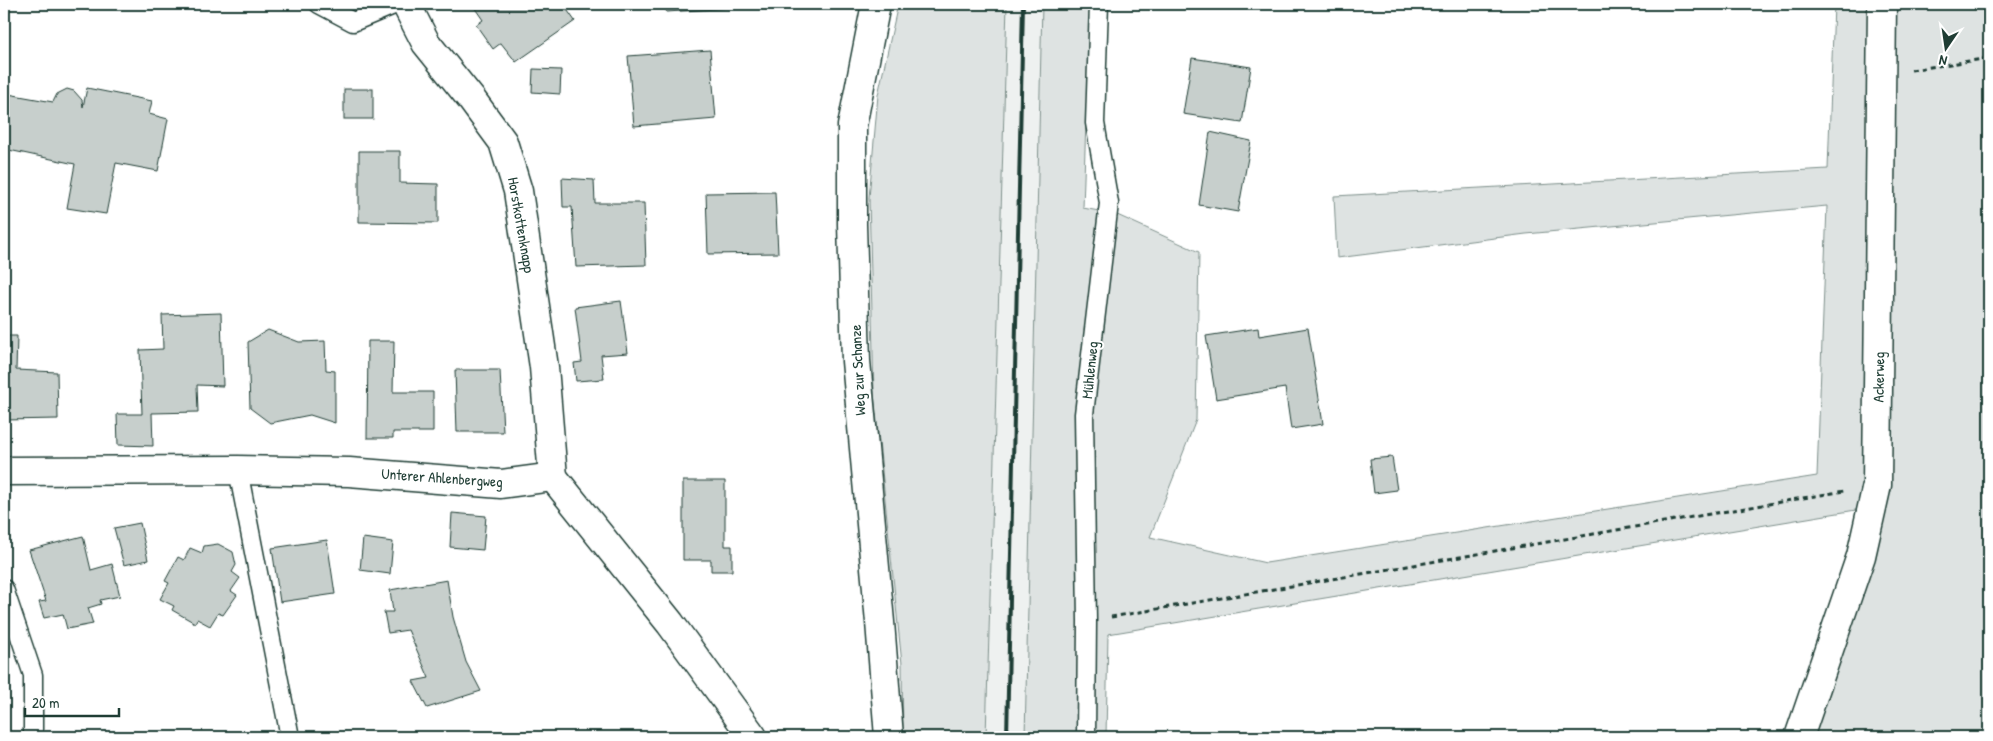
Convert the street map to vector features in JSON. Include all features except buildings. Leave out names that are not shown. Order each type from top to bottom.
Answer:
[{"type":"street","name":"Horstkottenknapp","points":[[406,4],[426,43],[503,142],[518,191],[542,357],[552,477]]},
{"type":"street","name":"Weg zur Schanze","points":[[876,4],[852,126],[852,224],[856,362],[889,737]]},
{"type":"street","name":"Ackerweg","points":[[1799,737],[1861,556],[1877,485],[1882,4]]},
{"type":"street","name":"Unterer Ahlenbergweg","points":[[4,471],[238,470],[349,472],[501,484],[552,477]]},
{"type":"street","points":[[552,477],[670,623],[752,737]]},
{"type":"lane","points":[[318,4],[353,22],[396,4]]},
{"type":"lane","name":"Mühlenweg","points":[[1086,737],[1087,622],[1084,414],[1108,202],[1095,123],[1099,4]]},
{"type":"lane","points":[[238,470],[290,737]]},
{"type":"lane","points":[[4,589],[33,675],[33,737]]},
{"type":"path","points":[[1881,76],[1989,58]]},
{"type":"path","points":[[1087,622],[1877,485]]},
{"type":"shaded area","points":[[898,4],[1007,4],[986,737],[903,737],[902,664],[874,393],[869,198],[878,95]]},
{"type":"shaded area","points":[[1007,4],[1042,4],[1025,737],[986,737]]},
{"type":"shaded area","points":[[1042,4],[1090,4],[1083,208],[1115,214],[1199,252],[1196,420],[1150,537],[1266,563],[1817,476],[1827,206],[1526,234],[1337,258],[1334,196],[1828,169],[1834,4],[1989,4],[1989,737],[1810,737],[1880,506],[1108,634],[1106,737],[1025,737]]},
{"type":"railway","points":[[1007,737],[1023,4]]}]
